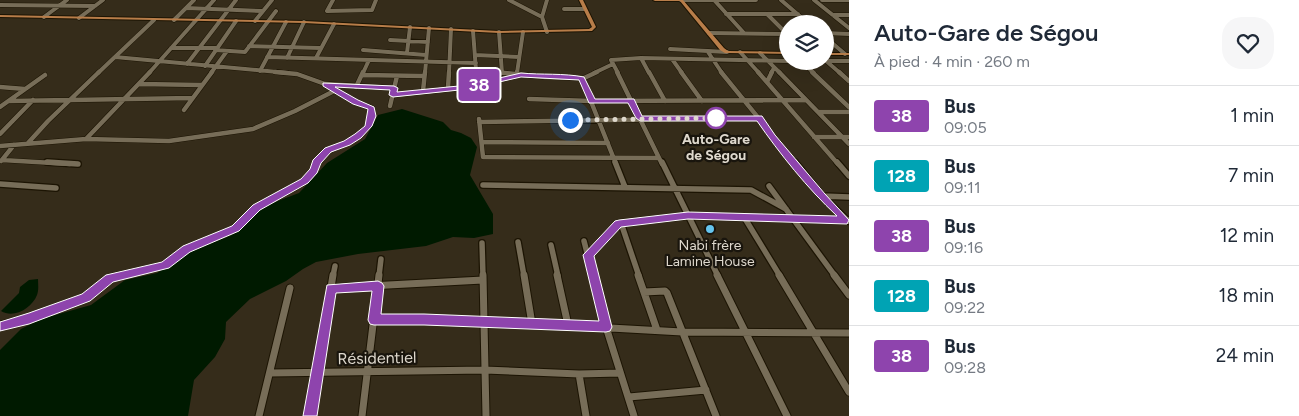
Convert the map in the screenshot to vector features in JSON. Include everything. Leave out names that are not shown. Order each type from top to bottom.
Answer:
[{"type":"main road","points":[[0,16],[304,22],[500,32],[590,30],[594,27],[581,0]]},
{"type":"main road","points":[[655,0],[681,0],[727,52],[779,53]]},
{"type":"main road","points":[[834,54],[847,54]]},
{"type":"street","points":[[26,5],[33,0]]},
{"type":"street","points":[[44,17],[67,0]]},
{"type":"street","points":[[79,18],[103,0]]},
{"type":"street","points":[[174,20],[194,0]]},
{"type":"street","points":[[86,139],[139,84],[214,0]]},
{"type":"street","points":[[187,64],[236,0]]},
{"type":"street","points":[[255,21],[272,0]]},
{"type":"street","points":[[332,0],[327,12],[372,10],[376,0]]},
{"type":"street","points":[[509,0],[542,17]]},
{"type":"street","points":[[547,0],[542,17],[547,32]]},
{"type":"street","points":[[681,0],[756,0]]},
{"type":"street","points":[[714,0],[744,33]]},
{"type":"street","points":[[781,0],[798,14]]},
{"type":"street","points":[[814,0],[833,15]]},
{"type":"street","points":[[822,0],[849,0]]},
{"type":"street","points":[[0,5],[95,6]]},
{"type":"street","points":[[186,8],[262,11]]},
{"type":"street","points":[[564,9],[584,9]]},
{"type":"street","points":[[171,48],[200,48],[245,52],[276,11]]},
{"type":"street","points":[[726,14],[798,14]]},
{"type":"street","points":[[709,33],[788,34],[768,14]]},
{"type":"street","points":[[834,15],[849,15]]},
{"type":"street","points":[[834,16],[849,28]]},
{"type":"street","points":[[28,143],[154,20]]},
{"type":"street","points":[[205,66],[236,21]]},
{"type":"street","points":[[260,71],[286,22]]},
{"type":"street","points":[[287,58],[304,22]]},
{"type":"street","points":[[316,58],[334,24]]},
{"type":"street","points":[[407,53],[410,27]]},
{"type":"street","points":[[423,91],[429,28]]},
{"type":"street","points":[[448,88],[451,30]]},
{"type":"street","points":[[473,30],[476,70],[519,75],[582,78],[613,64]]},
{"type":"street","points":[[500,32],[502,73]]},
{"type":"street","points":[[519,75],[519,57],[523,32]]},
{"type":"street","points":[[834,35],[849,34]]},
{"type":"street","points":[[390,40],[428,42]]},
{"type":"street","points":[[834,43],[847,54]]},
{"type":"street","points":[[249,46],[321,48]]},
{"type":"street","points":[[670,49],[727,52]]},
{"type":"street","points":[[363,50],[426,55]]},
{"type":"street","points":[[184,110],[227,51]]},
{"type":"street","points":[[708,52],[711,60],[745,100],[772,137],[822,196],[848,221]]},
{"type":"street","points":[[740,52],[849,176]]},
{"type":"street","points":[[760,52],[849,144]]},
{"type":"street","points":[[475,55],[519,57]]},
{"type":"street","points":[[0,326],[29,319],[86,297],[110,278],[165,265],[186,249],[235,229],[256,208],[305,181],[314,170],[316,162],[328,150],[347,143],[358,136],[368,126],[372,116],[372,108],[355,102],[325,84],[297,74],[115,57]]},
{"type":"street","points":[[267,57],[476,63]]},
{"type":"street","points":[[779,60],[641,58],[611,60],[787,416]]},
{"type":"street","points":[[641,58],[665,100]]},
{"type":"street","points":[[672,59],[702,101]]},
{"type":"street","points":[[356,87],[369,60]]},
{"type":"street","points":[[834,61],[849,61]]},
{"type":"street","points":[[767,82],[774,68]]},
{"type":"street","points":[[834,68],[849,81]]},
{"type":"street","points":[[810,70],[849,108]]},
{"type":"street","points":[[0,106],[45,75]]},
{"type":"street","points":[[362,75],[424,76]]},
{"type":"street","points":[[393,95],[469,87],[519,75]]},
{"type":"street","points":[[390,106],[397,76]]},
{"type":"street","points":[[582,78],[625,187]]},
{"type":"street","points":[[139,84],[202,85]]},
{"type":"street","points":[[325,84],[394,88]]},
{"type":"street","points":[[0,87],[25,89]]},
{"type":"street","points":[[0,146],[86,139],[169,141],[253,129],[295,111],[336,90]]},
{"type":"street","points":[[9,100],[192,98]]},
{"type":"street","points":[[529,98],[592,101],[806,100]]},
{"type":"street","points":[[0,134],[34,100]]},
{"type":"street","points":[[818,112],[849,112]]},
{"type":"street","points":[[659,158],[483,157],[479,121],[759,118]]},
{"type":"street","points":[[814,137],[849,137]]},
{"type":"street","points":[[482,142],[608,143]]},
{"type":"street","points":[[1,162],[14,145]]},
{"type":"street","points":[[1,162],[78,164]]},
{"type":"street","points":[[0,184],[56,188]]},
{"type":"street","points":[[482,185],[751,190],[786,209]]},
{"type":"street","points":[[770,186],[849,296]]},
{"type":"street","points":[[822,196],[849,197]]},
{"type":"street","points":[[588,255],[621,223],[688,216],[744,216],[848,221]]},
{"type":"street","points":[[744,216],[849,392]]},
{"type":"street","points":[[621,223],[657,330]]},
{"type":"street","points":[[584,241],[606,327],[634,416]]},
{"type":"street","points":[[518,242],[532,324]]},
{"type":"street","points":[[482,243],[486,416]]},
{"type":"street","points":[[551,245],[568,325]]},
{"type":"street","points":[[362,416],[381,259]]},
{"type":"street","points":[[310,416],[334,266]]},
{"type":"street","points":[[331,288],[483,280]]},
{"type":"street","points":[[259,416],[290,288]]},
{"type":"street","points":[[644,292],[665,291],[667,293],[716,416]]},
{"type":"street","points":[[374,320],[568,325],[682,332],[849,333]]},
{"type":"street","name":"Résidentiel","points":[[270,373],[485,370],[578,374],[620,373]]},
{"type":"street","points":[[578,374],[586,416]]},
{"type":"street","points":[[629,397],[706,390]]},
{"type":"shaded area","points":[[402,109],[443,122],[451,130],[471,138],[477,147],[470,175],[493,214],[493,234],[474,238],[453,237],[426,246],[358,254],[316,262],[286,281],[250,299],[226,322],[225,339],[215,357],[194,380],[188,416],[0,416],[0,350],[21,329],[41,319],[91,305],[125,280],[157,273],[197,248],[230,236],[246,225],[259,208],[299,193],[327,163],[365,139],[378,115]]},
{"type":"shaded area","points":[[38,279],[37,295],[27,308],[11,314],[1,311],[19,293],[20,287],[29,280]]},
{"type":"bus line","name":"38","points":[[0,326],[29,319],[86,297],[110,278],[165,265],[186,249],[235,229],[256,208],[305,181],[314,170],[316,162],[328,150],[347,143],[358,136],[368,126],[372,116],[372,108],[355,102],[325,84],[394,88],[393,95],[469,87],[521,75],[545,78],[554,76],[582,78],[592,101],[631,101],[640,118],[759,118],[772,137],[822,196],[847,220],[688,216],[619,223],[588,255],[606,327],[500,322],[374,320],[378,286],[331,288],[310,416]]},
{"type":"place","name":"Auto-Gare de Ségou","points":[[716,118]]},
{"type":"place","name":"Nabi frère Lamine House","points":[[710,229]]},
{"type":"route","points":[[570,120],[719,118],[716,118]]}]
